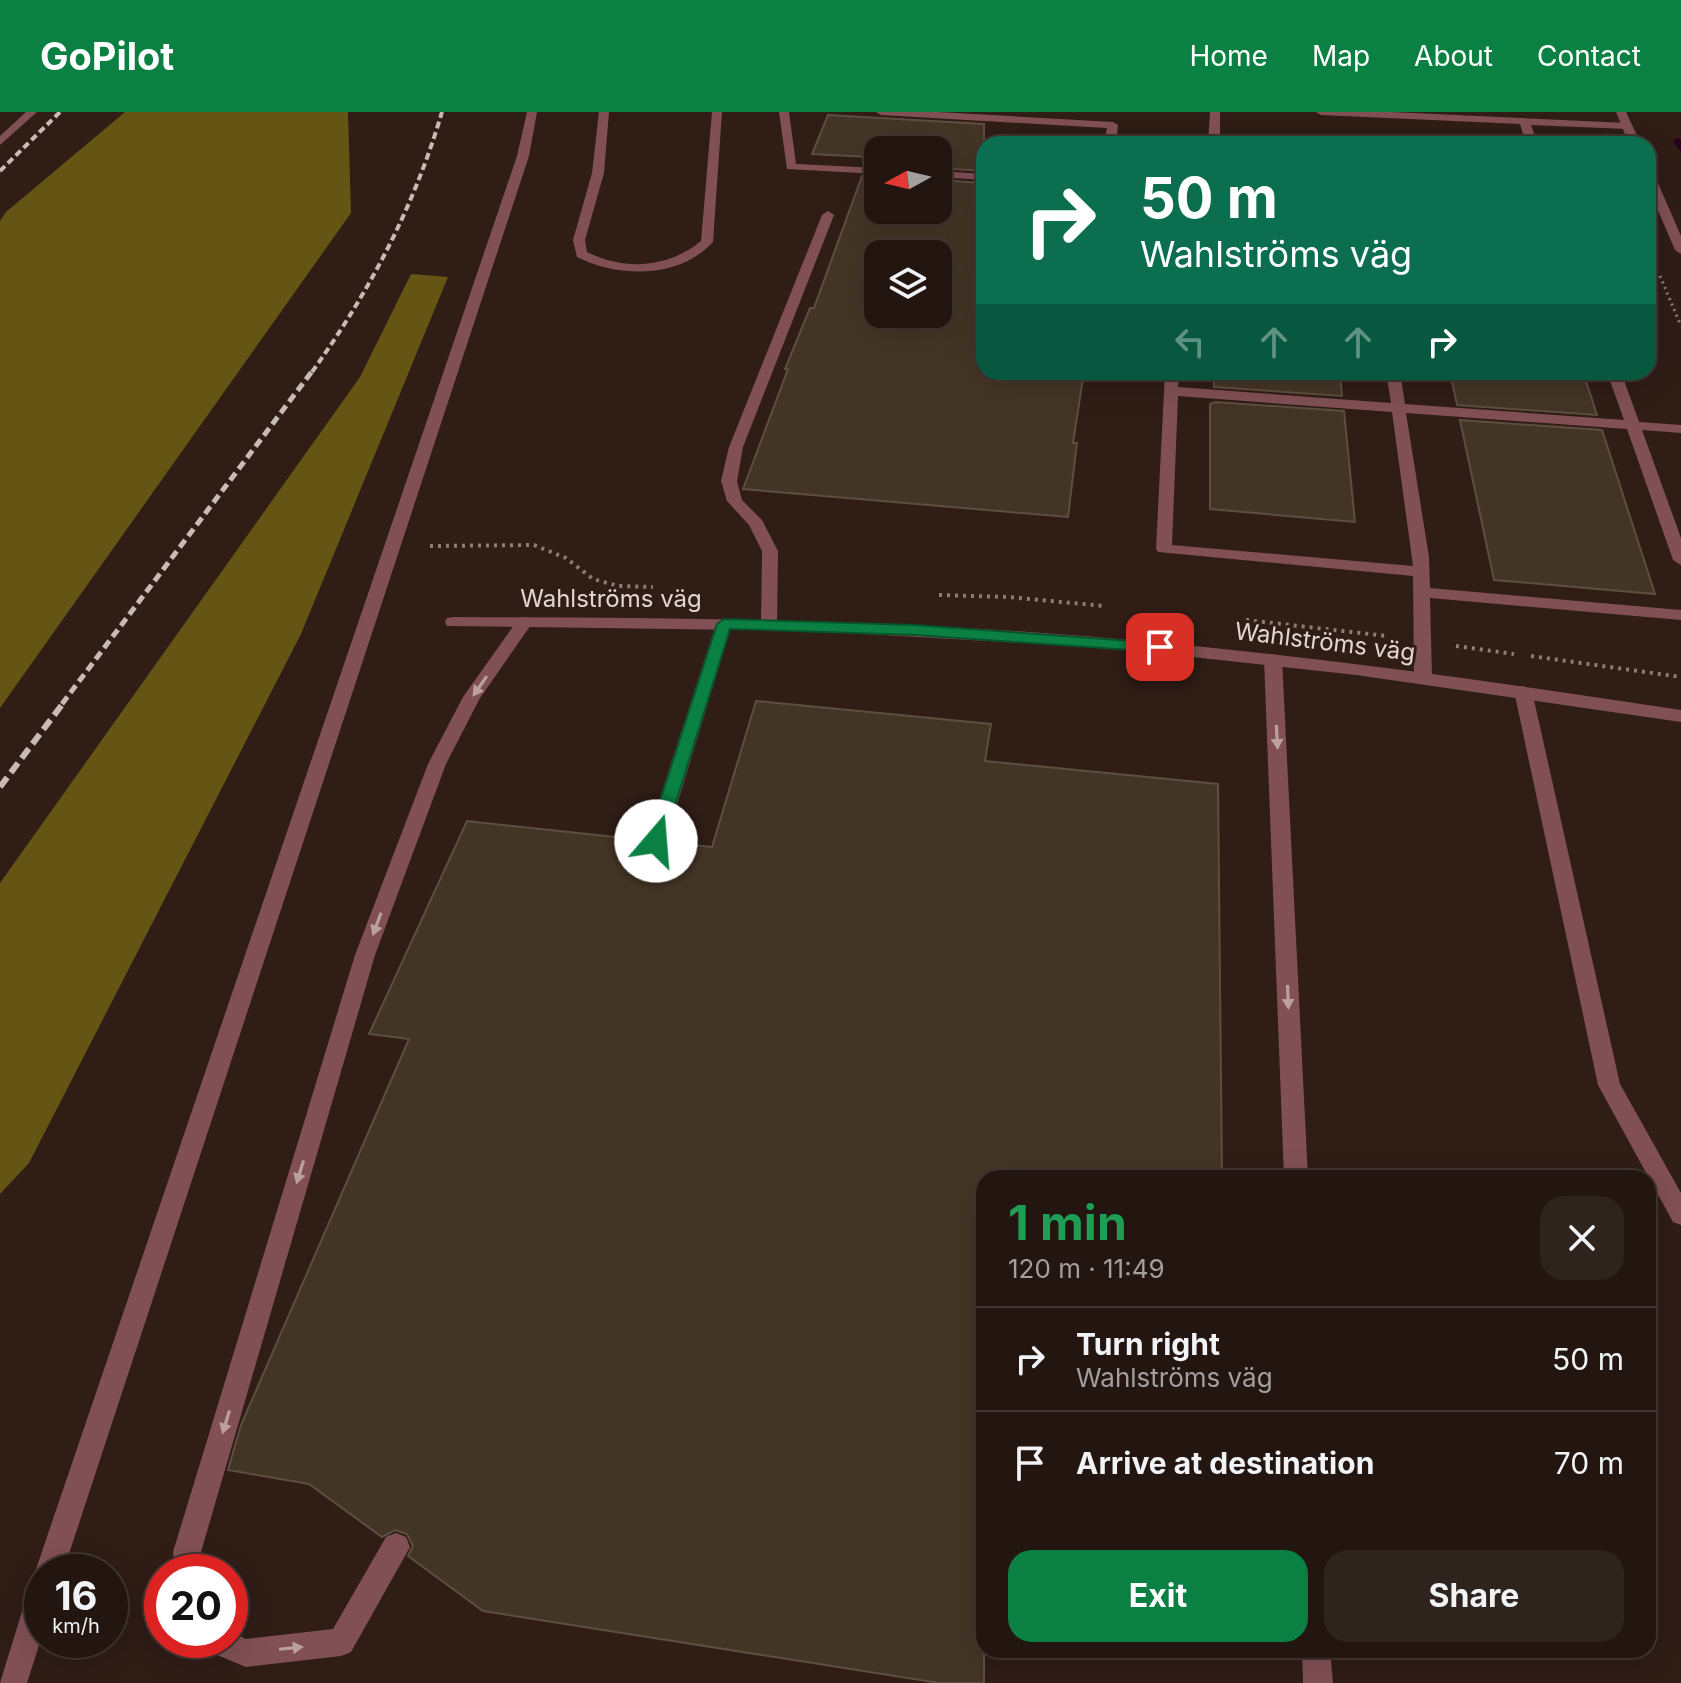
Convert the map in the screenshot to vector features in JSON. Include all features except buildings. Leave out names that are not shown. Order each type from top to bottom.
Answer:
[{"type":"street","points":[[0,142],[32,112]]},
{"type":"street","points":[[55,1554],[523,156],[532,112]]},
{"type":"street","points":[[604,112],[598,173],[579,240],[581,254],[592,261],[616,267],[646,267],[675,262],[697,253],[707,242],[717,112]]},
{"type":"street","points":[[784,112],[791,167],[864,170]]},
{"type":"street","points":[[881,112],[1113,125],[1111,136]]},
{"type":"street","points":[[1214,136],[1215,112]]},
{"type":"street","points":[[1321,112],[1627,126]]},
{"type":"street","points":[[1621,112],[1631,136]]},
{"type":"street","points":[[1524,121],[1529,136]]},
{"type":"street","points":[[952,175],[976,176]]},
{"type":"street","points":[[1656,192],[1681,250]]},
{"type":"street","points":[[769,624],[770,551],[756,523],[735,501],[729,481],[736,447],[828,215]]},
{"type":"street","points":[[1172,380],[1164,549],[1421,572]]},
{"type":"street","points":[[1394,380],[1421,572],[1423,677]]},
{"type":"street","points":[[1617,380],[1681,560]]},
{"type":"street","points":[[1171,391],[1681,429]]},
{"type":"street","points":[[1421,592],[1681,615]]},
{"type":"street","name":"Wahlströms väg","points":[[453,622],[769,624],[1027,636],[1273,659],[1423,677],[1681,716]]},
{"type":"street","points":[[187,1554],[365,955],[437,764],[472,697],[525,622]]},
{"type":"street","points":[[656,841],[724,624]]},
{"type":"street","points":[[1273,659],[1296,1170]]},
{"type":"street","points":[[1523,691],[1609,1085],[1681,1215]]},
{"type":"street","points":[[248,1653],[341,1642],[396,1547]]},
{"type":"street","points":[[12,1683],[24,1647]]},
{"type":"street","points":[[1316,1658],[1318,1683]]},
{"type":"path","points":[[1659,272],[1681,326]]},
{"type":"shaded area","points":[[125,112],[348,112],[351,213],[0,708],[0,221],[6,212]]},
{"type":"shaded area","points":[[411,274],[448,277],[301,634],[29,1163],[0,1194],[0,883],[360,377]]},
{"type":"waterway","points":[[1677,141],[1681,149]]},
{"type":"railway","points":[[0,171],[60,112]]},
{"type":"railway","points":[[312,372],[353,311],[388,247],[418,181],[442,112]]},
{"type":"railway","points":[[62,704],[313,370]]},
{"type":"railway","points":[[0,787],[64,702]]},
{"type":"route","points":[[656,841],[724,624],[915,630],[1160,647]]}]
